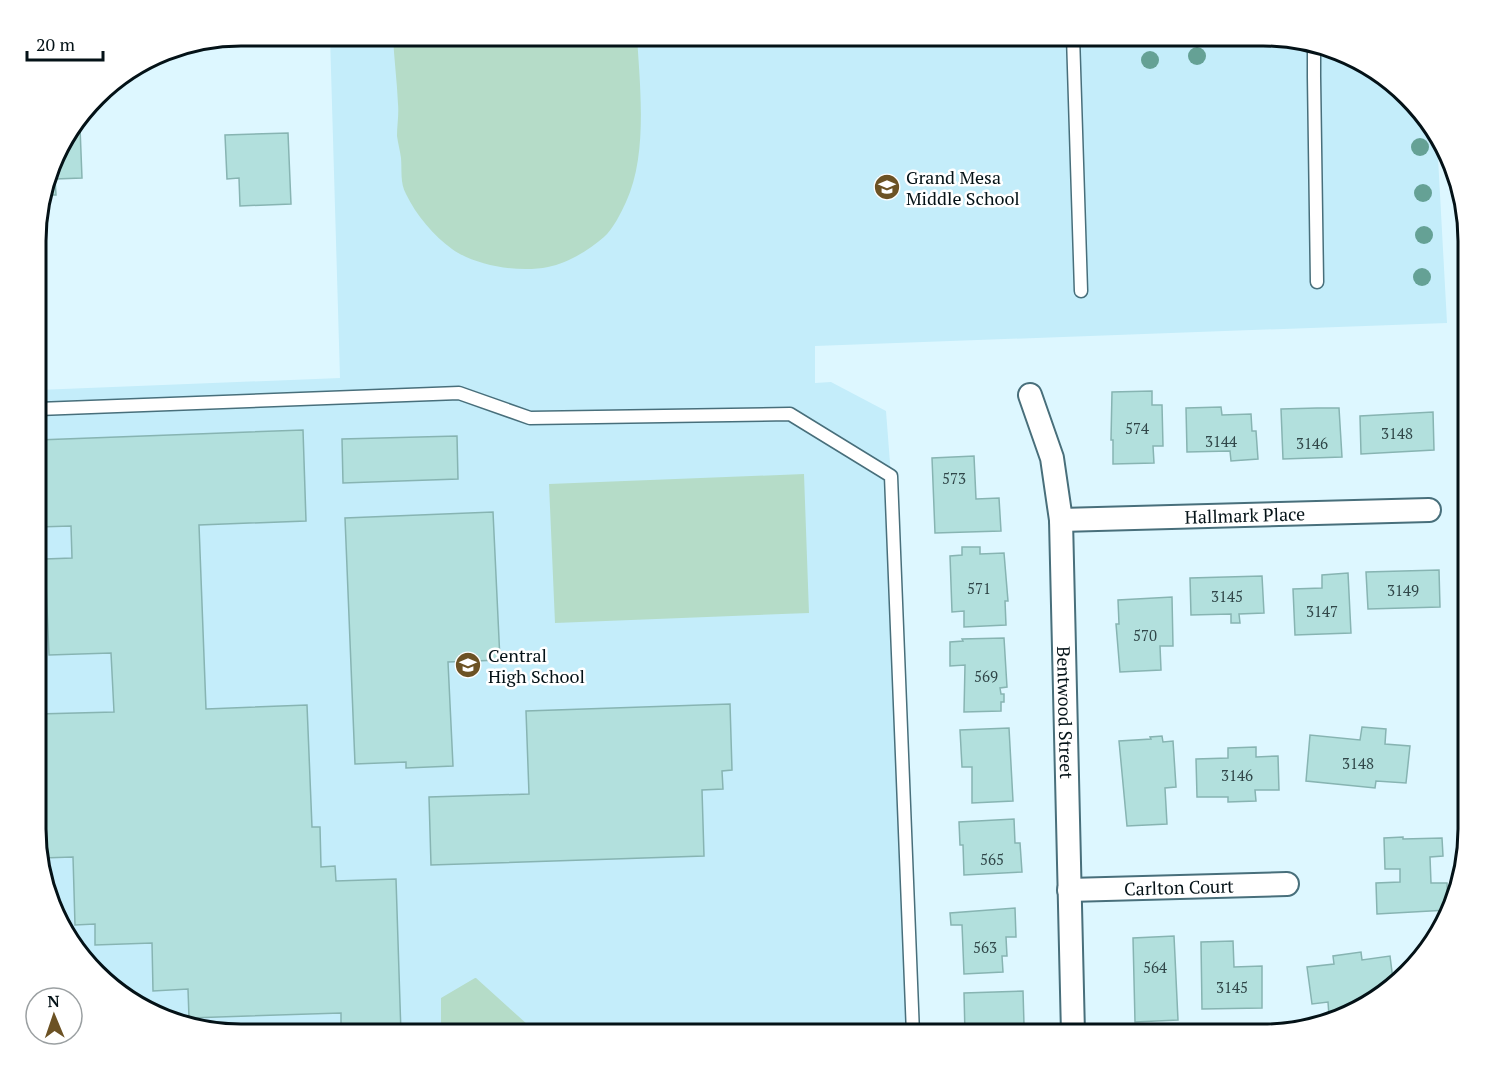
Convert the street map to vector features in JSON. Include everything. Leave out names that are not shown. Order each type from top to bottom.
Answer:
[{"type":"street","name":"Bentwood Street","points":[[1030,395],[1052,458],[1061,520],[1073,1024]]},
{"type":"street","name":"Hallmark Place","points":[[1061,520],[1429,510]]},
{"type":"street","name":"Carlton Court","points":[[1069,890],[1287,884]]},
{"type":"lane","points":[[1073,47],[1082,291]]},
{"type":"lane","points":[[1314,53],[1317,282]]},
{"type":"lane","points":[[46,409],[459,393],[530,418],[790,414],[891,476],[913,1024]]},
{"type":"shaded area","name":"Central High School","points":[[330,47],[1275,47],[1300,50],[1337,61],[1381,87],[1409,113],[1425,133],[1438,157],[1447,323],[815,346],[815,383],[831,382],[886,411],[891,476],[910,1024],[229,1023],[204,1020],[167,1009],[123,983],[95,957],[73,926],[61,903],[50,866],[47,841],[46,390],[340,378]]},
{"type":"green space","points":[[394,47],[638,47],[641,99],[640,142],[633,183],[626,202],[607,234],[598,242],[571,259],[548,267],[525,269],[486,264],[462,255],[439,238],[415,210],[403,185],[397,136],[398,108]]},
{"type":"green space","points":[[804,474],[809,613],[555,623],[549,484]]},
{"type":"green space","points":[[476,978],[526,1023],[441,1023],[441,998]]},
{"type":"building","points":[[80,132],[82,178],[57,179]]},
{"type":"building","points":[[288,133],[291,204],[240,206],[239,178],[227,179],[225,135]]},
{"type":"building","points":[[1152,391],[1152,405],[1162,405],[1163,446],[1153,446],[1154,463],[1113,464],[1112,392]]},
{"type":"building","points":[[1221,407],[1222,415],[1251,414],[1252,431],[1256,431],[1258,459],[1231,461],[1230,451],[1187,452],[1186,408]]},
{"type":"building","points":[[1339,408],[1342,457],[1283,459],[1281,409]]},
{"type":"building","points":[[1433,412],[1434,450],[1361,454],[1360,416]]},
{"type":"building","points":[[303,430],[306,521],[199,525],[206,709],[307,705],[312,827],[320,827],[321,867],[335,866],[336,881],[396,879],[401,1023],[341,1023],[341,1013],[191,1017],[189,1016],[188,989],[153,991],[152,943],[95,945],[95,924],[75,925],[73,857],[49,858],[47,714],[114,712],[111,653],[49,655],[47,559],[72,558],[71,526],[46,527],[46,440]]},
{"type":"building","points":[[457,436],[458,479],[343,483],[342,439]]},
{"type":"building","points":[[974,456],[976,499],[999,498],[1001,531],[935,533],[932,458]]},
{"type":"building","points":[[493,512],[500,660],[448,662],[453,766],[406,768],[406,762],[355,764],[345,518]]},
{"type":"building","points":[[962,547],[980,547],[980,554],[1004,553],[1008,601],[1005,601],[1006,625],[964,627],[964,611],[952,612],[950,556],[962,555]]},
{"type":"building","points":[[1439,570],[1440,607],[1368,609],[1366,572]]},
{"type":"building","points":[[1348,573],[1351,633],[1295,635],[1293,589],[1322,588],[1322,575]]},
{"type":"building","points":[[1262,576],[1264,613],[1239,614],[1240,623],[1231,623],[1231,614],[1191,615],[1190,578]]},
{"type":"building","points":[[1172,597],[1173,646],[1160,646],[1161,670],[1120,672],[1116,624],[1119,624],[1118,600]]},
{"type":"building","points":[[1004,638],[1007,687],[1000,688],[1001,694],[1004,694],[1001,711],[964,712],[965,665],[950,666],[950,642],[963,641],[962,639]]},
{"type":"building","points":[[730,704],[732,770],[722,771],[723,789],[702,790],[704,856],[431,865],[429,797],[529,794],[526,711]]},
{"type":"building","points":[[1362,727],[1386,729],[1385,744],[1410,746],[1406,783],[1376,781],[1375,788],[1306,781],[1310,735],[1360,740]]},
{"type":"building","points":[[1009,728],[1013,801],[972,803],[972,767],[962,767],[960,730]]},
{"type":"building","points":[[1162,736],[1163,742],[1173,741],[1176,787],[1165,788],[1167,824],[1127,826],[1119,741]]},
{"type":"building","points":[[1256,747],[1256,757],[1278,756],[1279,790],[1255,790],[1256,801],[1228,802],[1228,797],[1197,797],[1196,759],[1228,758],[1228,748]]},
{"type":"building","points":[[1014,819],[1015,843],[1020,843],[1022,872],[964,875],[963,845],[960,845],[959,822]]},
{"type":"building","points":[[1384,838],[1442,838],[1443,856],[1430,857],[1431,883],[1447,883],[1447,890],[1439,911],[1377,914],[1376,883],[1400,882],[1400,869],[1385,869]]},
{"type":"building","points":[[1015,908],[1016,937],[1006,937],[1007,956],[1002,956],[1003,972],[964,974],[962,925],[951,925],[950,913]]},
{"type":"building","points":[[1174,936],[1178,1020],[1135,1022],[1133,938]]},
{"type":"building","points":[[1233,941],[1234,967],[1262,966],[1262,1008],[1202,1009],[1201,942]]},
{"type":"building","points":[[1361,952],[1362,960],[1390,956],[1392,974],[1371,991],[1329,1011],[1328,1002],[1312,1004],[1307,967],[1334,964],[1333,956]]},
{"type":"building","points":[[1023,991],[1024,1024],[965,1024],[964,993]]},
{"type":"place","name":"Grand Mesa Middle School","points":[[887,187]]},
{"type":"place","name":"Central High School","points":[[468,665]]}]
